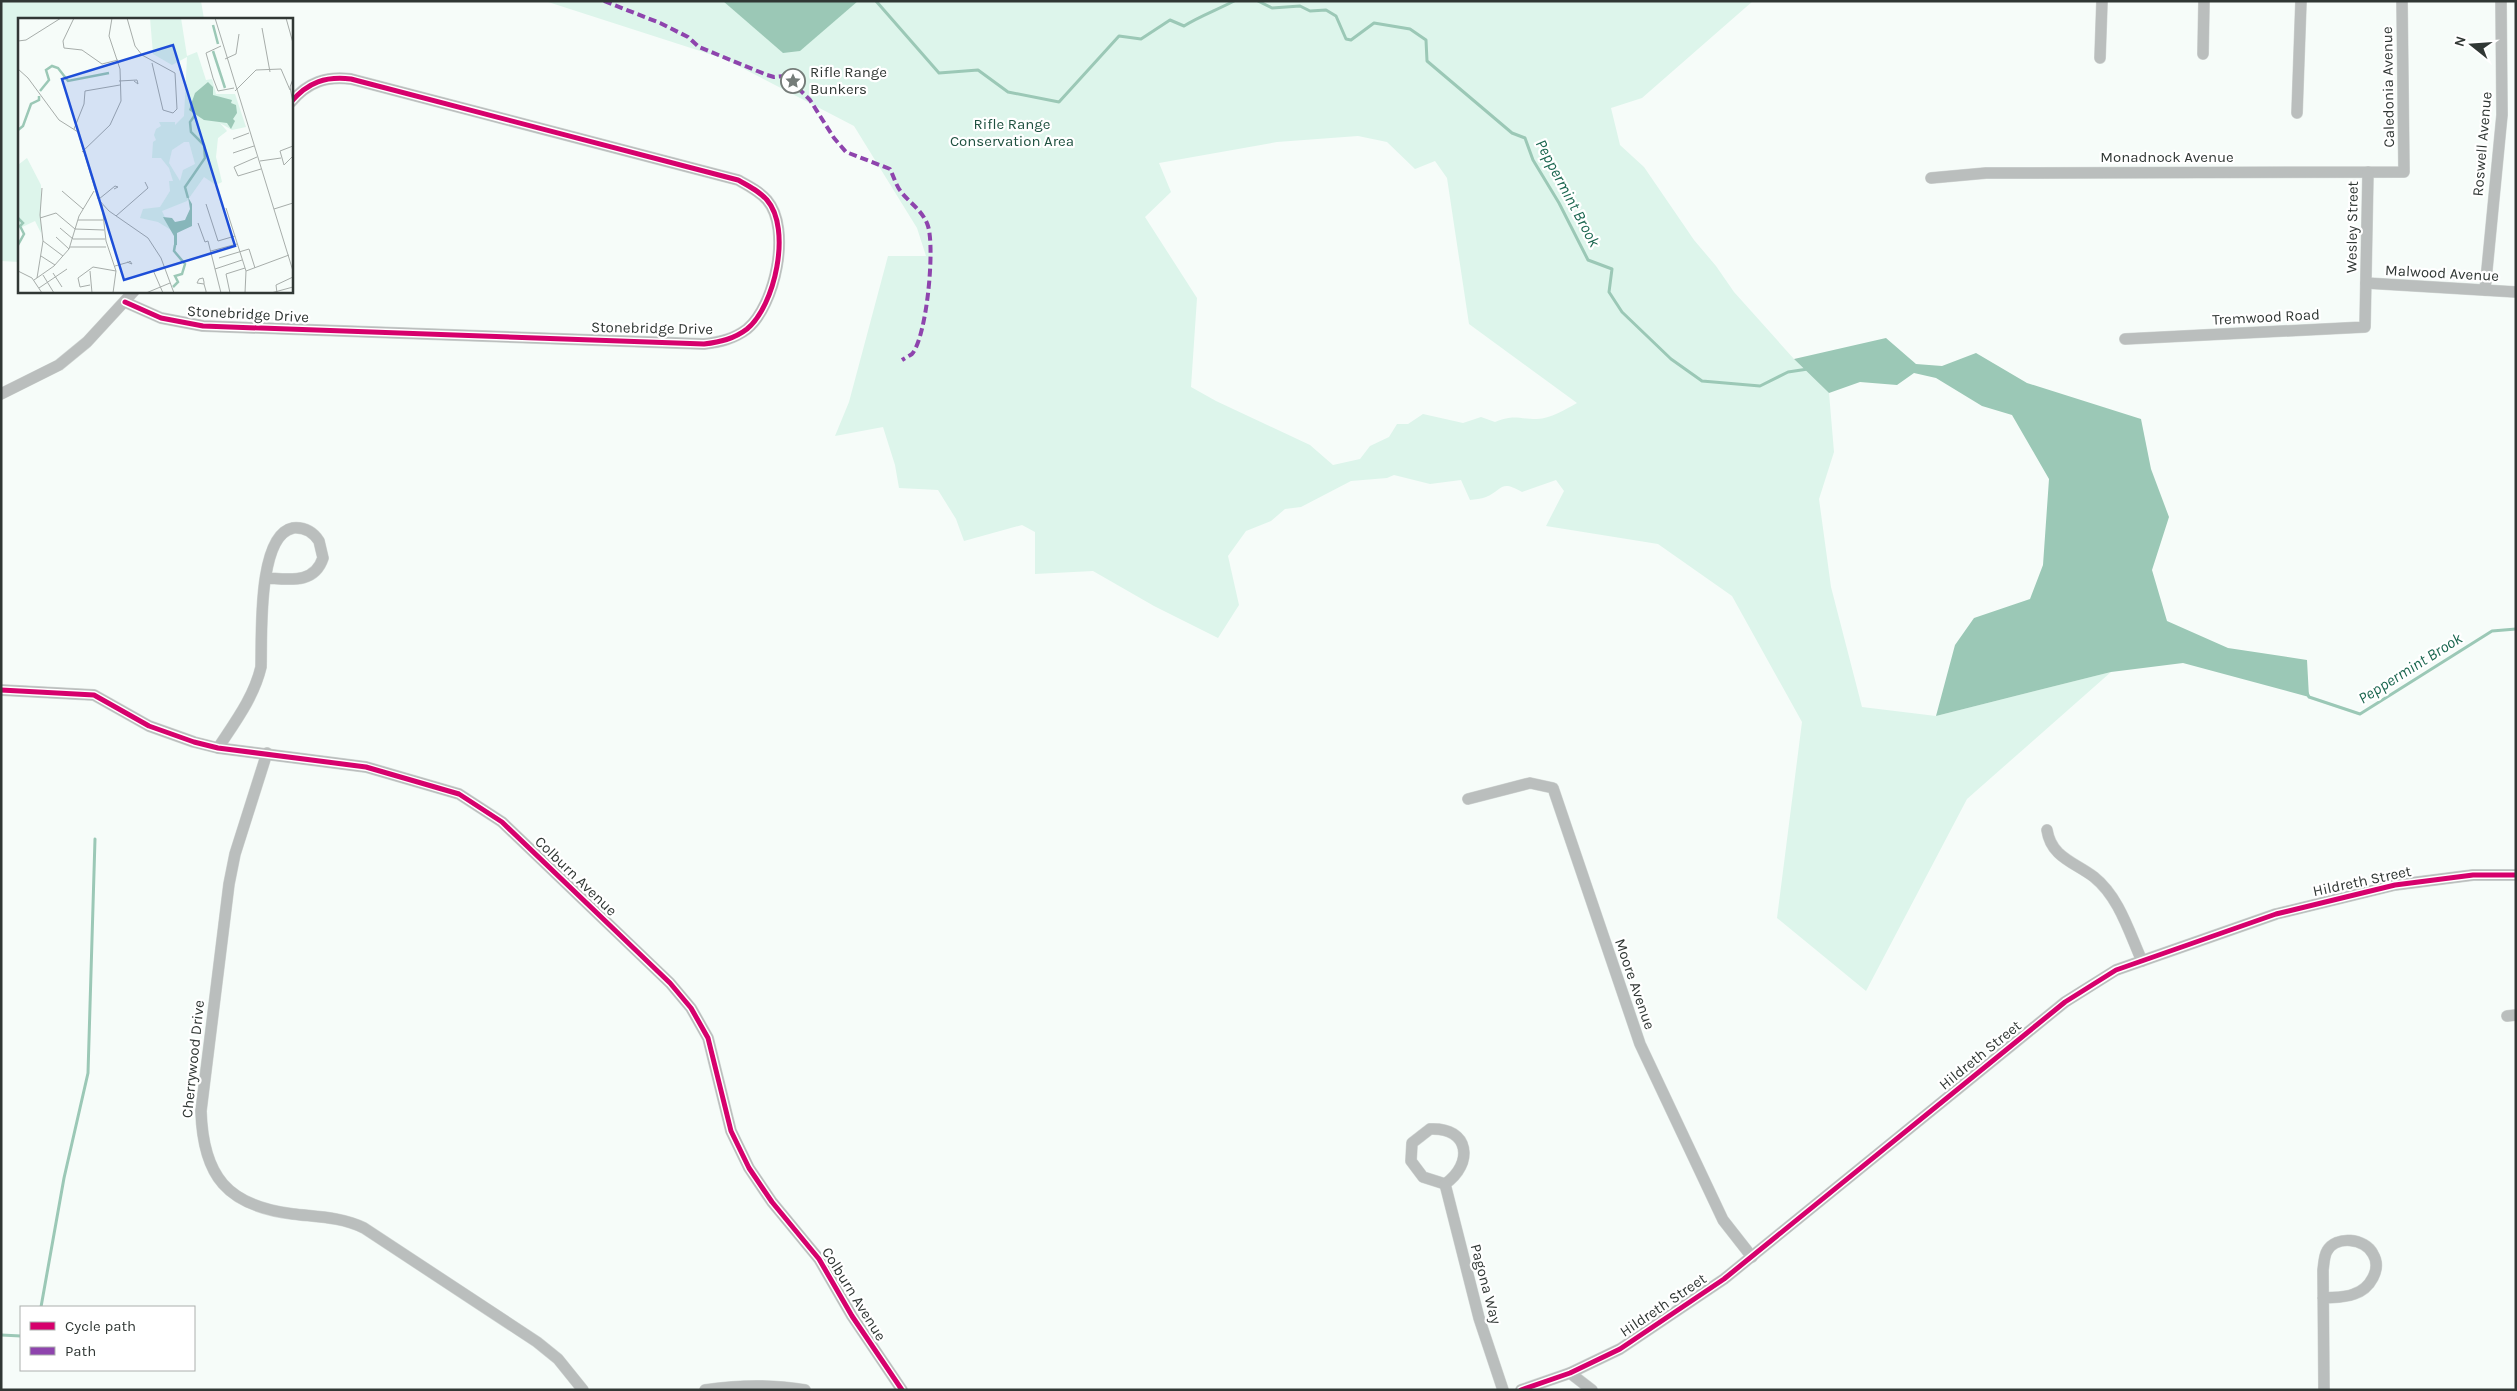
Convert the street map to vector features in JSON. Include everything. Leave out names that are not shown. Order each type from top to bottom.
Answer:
[{"type":"street","points":[[2100,58],[2102,1]]},
{"type":"street","points":[[2203,54],[2204,1]]},
{"type":"street","points":[[2297,113],[2300,1]]},
{"type":"street","name":"Caledonia Avenue","points":[[2402,1],[2404,172]]},
{"type":"street","name":"Roswell Avenue","points":[[2485,290],[2502,115],[2501,1]]},
{"type":"street","name":"Stonebridge Drive","points":[[125,302],[161,318],[203,326],[704,344],[733,337],[748,328],[768,298],[778,259],[779,238],[775,218],[768,201],[755,190],[738,180],[351,79],[328,78],[317,81],[292,101]]},
{"type":"street","name":"Monadnock Avenue","points":[[1931,178],[1986,172],[2404,172]]},
{"type":"street","name":"Wesley Street","points":[[2366,283],[2368,172]]},
{"type":"street","name":"Malwood Avenue","points":[[2366,283],[2516,292]]},
{"type":"street","name":"Tremwood Road","points":[[2125,339],[2365,327],[2366,283]]},
{"type":"street","points":[[1,394],[59,365],[87,342],[133,292]]},
{"type":"street","points":[[218,748],[245,706],[258,681],[261,667],[266,578],[271,550],[283,532],[300,528],[316,536],[322,546],[323,558],[313,574],[301,579],[266,578]]},
{"type":"street","name":"Colburn Avenue","points":[[1,690],[94,695],[149,726],[194,742],[218,748],[366,767],[459,794],[502,822],[670,983],[691,1008],[708,1038],[730,1131],[749,1168],[772,1202],[819,1259],[852,1316],[902,1390]]},
{"type":"street","name":"Cherrywood Drive","points":[[267,753],[235,854],[229,884],[201,1111],[202,1135],[206,1157],[215,1174],[242,1201],[277,1212],[337,1219],[364,1228],[537,1342],[558,1359],[583,1390]]},
{"type":"street","name":"Moore Avenue","points":[[1468,799],[1530,783],[1553,788],[1640,1044],[1723,1220],[1752,1257]]},
{"type":"street","points":[[2047,830],[2052,848],[2103,885],[2122,914],[2142,961]]},
{"type":"street","name":"Hildreth Street","points":[[1521,1390],[1570,1373],[1620,1349],[1675,1314],[1752,1257],[2065,1002],[2116,970],[2276,914],[2368,890],[2473,874],[2516,875]]},
{"type":"street","points":[[1430,1129],[1445,1130],[1453,1134],[1463,1144],[1462,1166],[1455,1177],[1445,1184],[1423,1177],[1411,1160],[1412,1143],[1430,1129]]},
{"type":"street","name":"Pagona Way","points":[[1445,1184],[1479,1318],[1503,1390]]},
{"type":"street","points":[[2323,1298],[2355,1294],[2371,1281],[2377,1268],[2373,1253],[2367,1246],[2346,1240],[2336,1243],[2328,1250],[2323,1270],[2323,1298],[2324,1390]]},
{"type":"street","points":[[1570,1373],[1592,1390]]},
{"type":"street","points":[[705,1390],[741,1385],[779,1386],[805,1390]]},
{"type":"green space","points":[[1,1],[201,1],[204,18],[18,18],[18,262],[1,261]]},
{"type":"green space","name":"Rifle Range Conservation Area","points":[[545,1],[1753,1],[1642,98],[1611,108],[1620,145],[1644,167],[1694,240],[1716,266],[1734,292],[1794,359],[1829,393],[1834,452],[1819,499],[1831,587],[1862,707],[1936,716],[2111,672],[1967,799],[1866,991],[1777,918],[1802,722],[1732,596],[1658,544],[1546,526],[1564,491],[1556,480],[1522,492],[1505,486],[1486,497],[1470,500],[1461,480],[1430,484],[1394,475],[1387,478],[1351,481],[1301,507],[1285,509],[1271,521],[1246,531],[1228,556],[1239,605],[1218,638],[1154,606],[1093,571],[1035,574],[1035,532],[1022,525],[964,541],[956,519],[938,490],[899,488],[895,465],[883,427],[835,436],[849,402],[888,256],[926,256],[917,228],[854,126],[725,59]],"holes":[[[1358,136],[1387,142],[1415,169],[1435,161],[1447,178],[1469,324],[1577,403],[1542,419],[1512,418],[1495,422],[1481,417],[1463,423],[1423,414],[1408,424],[1397,424],[1389,437],[1370,446],[1360,459],[1333,465],[1310,445],[1216,401],[1191,387],[1197,298],[1145,217],[1171,192],[1159,163],[1277,142]]]},
{"type":"shaded area","points":[[723,1],[858,1],[800,51],[783,53]]},
{"type":"shaded area","points":[[1886,338],[1916,364],[1942,366],[1976,353],[2027,383],[2141,419],[2151,469],[2169,517],[2152,570],[2167,621],[2228,648],[2307,660],[2309,697],[2183,663],[2111,672],[1936,716],[1955,645],[1974,618],[2030,599],[2043,565],[2049,479],[2012,415],[1982,406],[1936,378],[1914,373],[1897,385],[1860,382],[1829,393],[1794,359]]},
{"type":"waterway","name":"Peppermint Brook","points":[[876,1],[939,73],[978,70],[1008,92],[1059,102],[1119,36],[1141,39],[1170,20],[1184,26],[1234,1]]},
{"type":"waterway","name":"Peppermint Brook","points":[[1258,1],[1272,8],[1300,6],[1310,11],[1326,10],[1336,16],[1346,39],[1351,40],[1374,23],[1410,29],[1426,40],[1427,61],[1512,133],[1525,138],[1533,160],[1559,203],[1588,260],[1612,269],[1609,292],[1622,312],[1671,359],[1702,381],[1760,386],[1788,372],[1808,369]]},
{"type":"waterway","name":"Peppermint Brook","points":[[2307,693],[2309,697],[2360,714],[2492,631],[2516,629]]},
{"type":"waterway","points":[[41,1306],[64,1178],[88,1073],[95,839]]},
{"type":"waterway","points":[[1,1335],[20,1336]]},
{"type":"marked path","points":[[604,1],[660,23],[688,37],[699,47],[767,75],[774,77],[786,76],[810,100],[834,138],[846,152],[890,169],[900,190],[926,221],[930,237],[930,271],[922,330],[912,354],[902,360]]},
{"type":"cycle path","points":[[125,302],[161,318],[203,326],[704,344],[727,339],[747,329],[757,318],[772,286],[777,267],[779,247],[778,229],[774,213],[767,200],[757,191],[738,180],[351,79],[342,78],[318,82],[297,95],[292,101]]},
{"type":"cycle path","points":[[1,690],[94,695],[149,726],[194,742],[218,748],[366,767],[459,794],[502,822],[670,983],[691,1008],[708,1038],[731,1131],[749,1168],[772,1202],[819,1259],[852,1316],[902,1390]]},
{"type":"cycle path","points":[[1521,1390],[1570,1373],[1620,1349],[1724,1279],[2065,1002],[2116,970],[2276,914],[2395,885],[2473,875],[2516,875]]},
{"type":"place","name":"Rifle Range Bunkers","points":[[793,81]]}]
